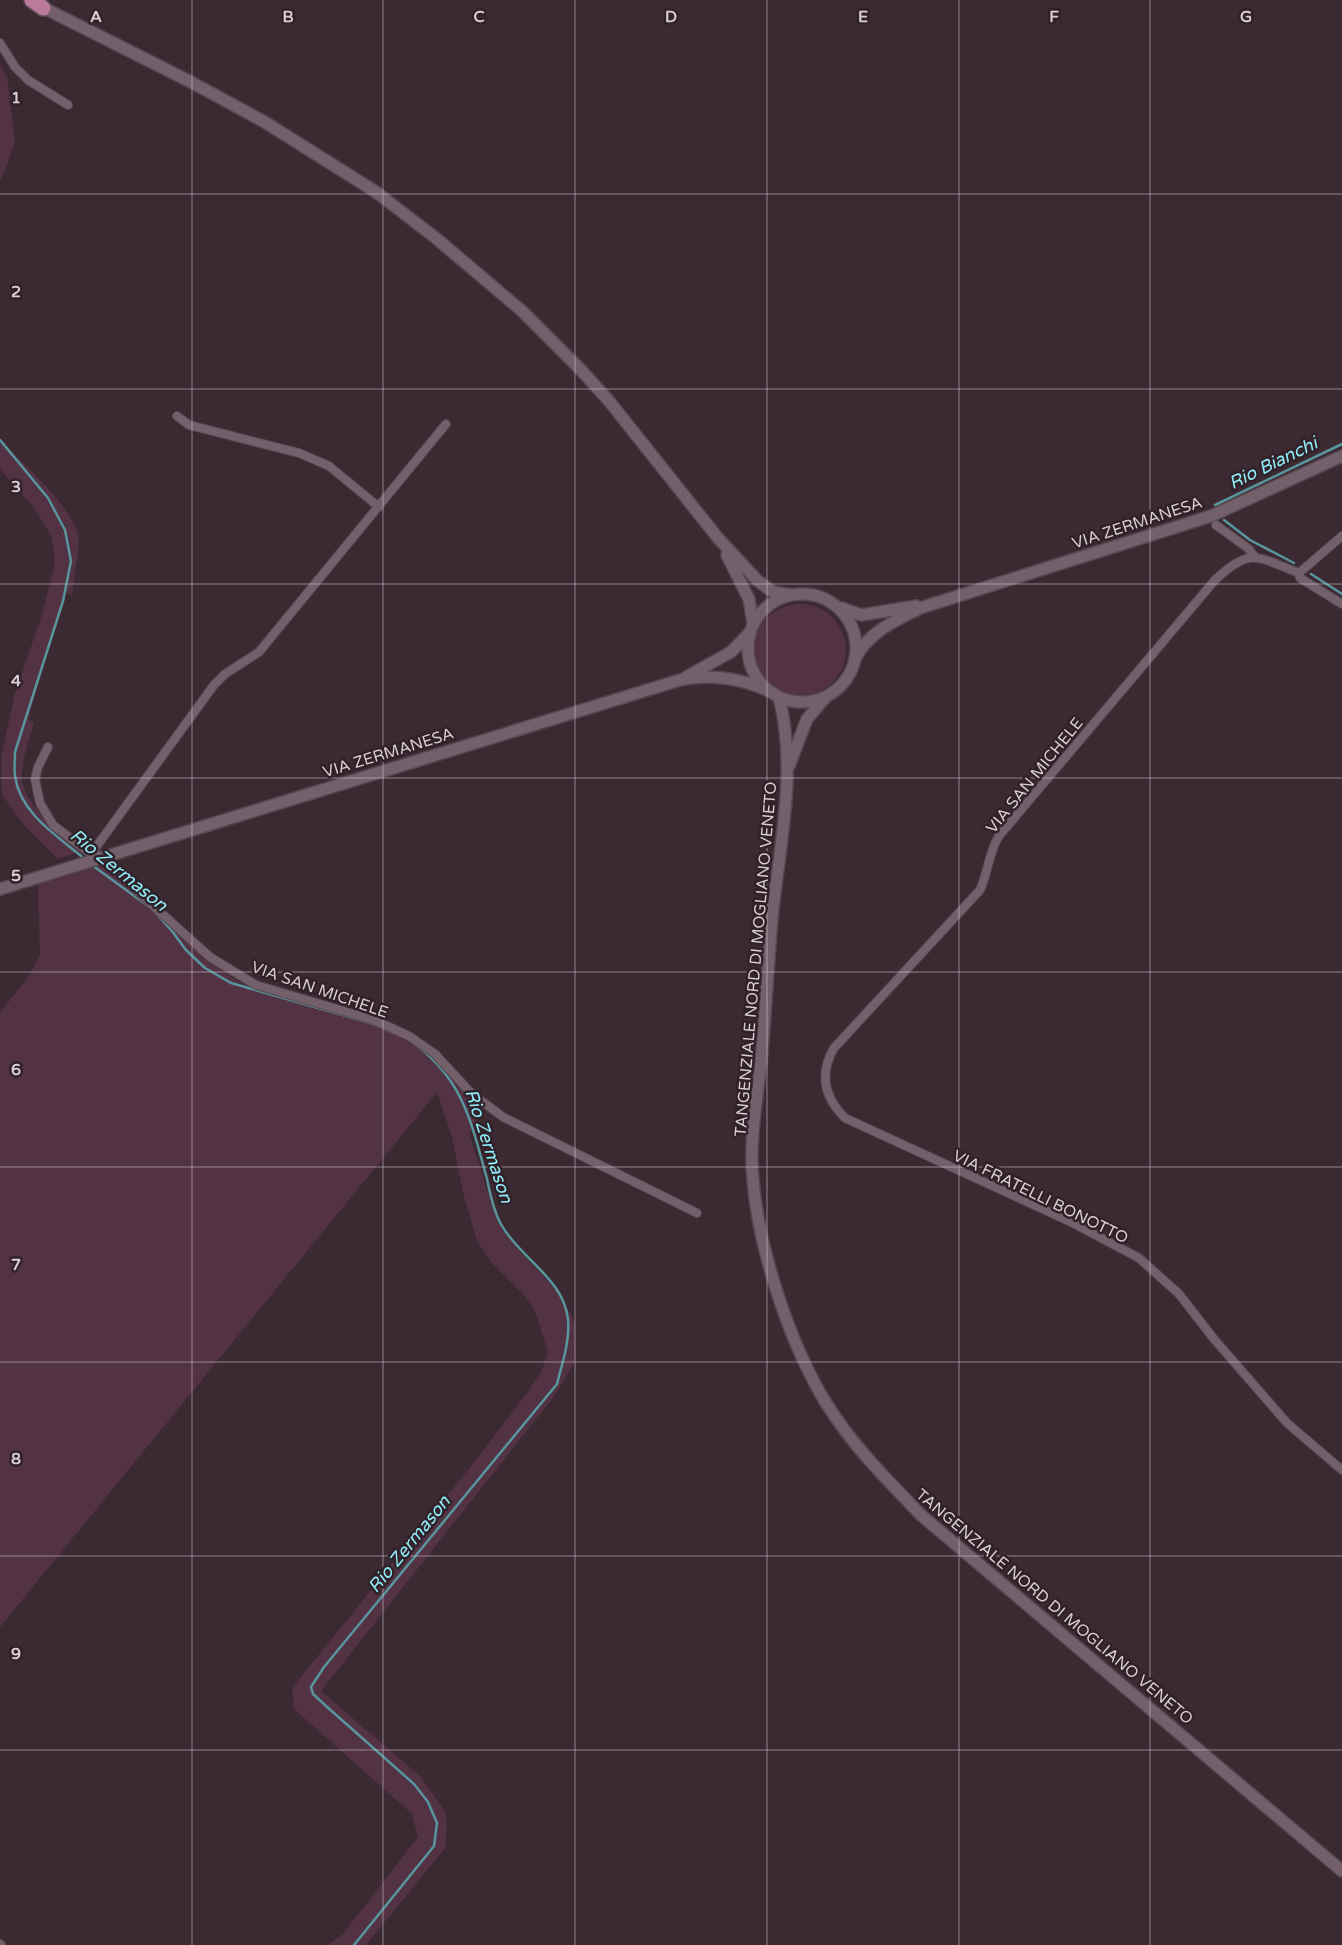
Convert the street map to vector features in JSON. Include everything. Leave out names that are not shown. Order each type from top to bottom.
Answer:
[{"type":"main road","points":[[27,0],[181,77],[292,138],[376,192],[438,238],[515,304],[580,369],[609,401],[718,538],[765,587],[777,593],[790,595]]},
{"type":"main road","name":"VIA ZERMANESA","points":[[0,889],[680,680],[730,652],[769,605],[790,595],[806,594],[821,597],[850,613],[860,615],[935,602],[1212,516],[1342,456]]},
{"type":"main road","points":[[718,538],[749,599],[752,627],[748,648],[751,666],[760,681],[776,695]]},
{"type":"main road","name":"VIA ZERMANESA","points":[[680,680],[732,680],[753,684],[776,695],[804,702],[828,696],[850,674],[855,659],[865,643],[883,628],[935,602]]},
{"type":"main road","name":"VIA ZERMANESA","points":[[834,604],[845,615],[853,628],[856,643],[855,659]]},
{"type":"main road","name":"TANGENZIALE NORD DI MOGLIANO VENETO","points":[[776,695],[789,766],[784,833],[769,944],[755,1113],[752,1178],[764,1247],[804,1362],[827,1404],[870,1462],[922,1516],[1342,1871]]},
{"type":"main road","name":"TANGENZIALE NORD DI MOGLIANO VENETO","points":[[789,766],[807,719],[828,696]]},
{"type":"street","points":[[0,44],[15,68],[28,80],[68,105]]},
{"type":"street","points":[[177,416],[189,425],[298,453],[328,466],[379,507]]},
{"type":"street","points":[[91,854],[214,686],[225,674],[258,652],[446,424]]},
{"type":"street","points":[[1216,525],[1254,556],[1299,573]]},
{"type":"street","points":[[1299,573],[1342,536]]},
{"type":"street","name":"VIA SAN MICHELE","points":[[825,1076],[828,1058],[834,1048],[980,890],[988,873],[991,854],[999,836],[1215,580],[1233,563],[1254,556]]},
{"type":"street","points":[[1299,573],[1300,578],[1342,604]]},
{"type":"street","name":"VIA ZERMANESA","points":[[48,747],[38,767],[35,779],[40,803],[53,825],[91,854],[106,857]]},
{"type":"street","name":"VIA SAN MICHELE","points":[[106,857],[138,892],[184,934],[210,957],[240,976],[256,985],[374,1020],[409,1036],[435,1054],[470,1093],[503,1117],[697,1213]]},
{"type":"street","name":"VIA FRATELLI BONOTTO","points":[[825,1076],[830,1099],[845,1118],[1071,1222],[1139,1258],[1179,1294],[1214,1339],[1287,1423],[1342,1470]]},
{"type":"shaded area","points":[[0,65],[7,76],[15,141],[0,180]]},
{"type":"shaded area","points":[[0,438],[65,509],[73,522],[79,539],[72,596],[65,592],[28,719],[34,723],[22,774],[25,790],[37,809],[79,852],[58,859],[25,826],[2,795],[1,757],[15,693],[41,618],[55,564],[52,537],[34,508],[0,469]]},
{"type":"shaded area","points":[[800,604],[818,607],[833,617],[843,632],[846,650],[843,668],[833,683],[818,693],[800,696],[782,693],[767,683],[757,668],[754,650],[757,632],[767,617],[782,607]]},
{"type":"shaded area","points":[[103,863],[207,958],[231,977],[255,990],[272,996],[361,1019],[394,1031],[422,1050],[448,1073],[484,1109],[469,1133],[496,1217],[502,1229],[521,1253],[558,1291],[575,1323],[576,1360],[555,1395],[321,1691],[420,1776],[445,1811],[447,1825],[445,1848],[366,1945],[328,1945],[343,1934],[418,1837],[412,1814],[294,1709],[292,1688],[468,1470],[528,1392],[542,1370],[548,1352],[535,1311],[525,1296],[492,1263],[477,1241],[463,1193],[452,1137],[437,1092],[0,1627],[0,1013],[30,974],[40,955],[38,882]]},
{"type":"waterway","name":"Rio Zermason","points":[[0,440],[48,498],[65,530],[71,561],[63,601],[15,752],[15,776],[18,790],[24,802],[42,824],[86,860]]},
{"type":"waterway","name":"Rio Bianchi","points":[[1215,505],[1342,444]]},
{"type":"waterway","name":"Rio Bianchi","points":[[1224,520],[1250,540],[1294,563]]},
{"type":"waterway","name":"Rio Bianchi","points":[[1311,574],[1342,594]]},
{"type":"waterway","name":"Rio Zermason","points":[[92,865],[152,909],[186,950],[205,968],[231,983],[374,1024],[394,1033]]},
{"type":"waterway","name":"Rio Zermason","points":[[354,1945],[434,1846],[437,1823],[428,1802],[414,1784],[313,1694],[311,1687],[324,1667],[557,1384],[568,1336],[568,1320],[565,1306],[559,1293],[551,1281],[510,1238],[499,1221],[471,1122],[456,1089],[432,1059],[416,1045]]}]
